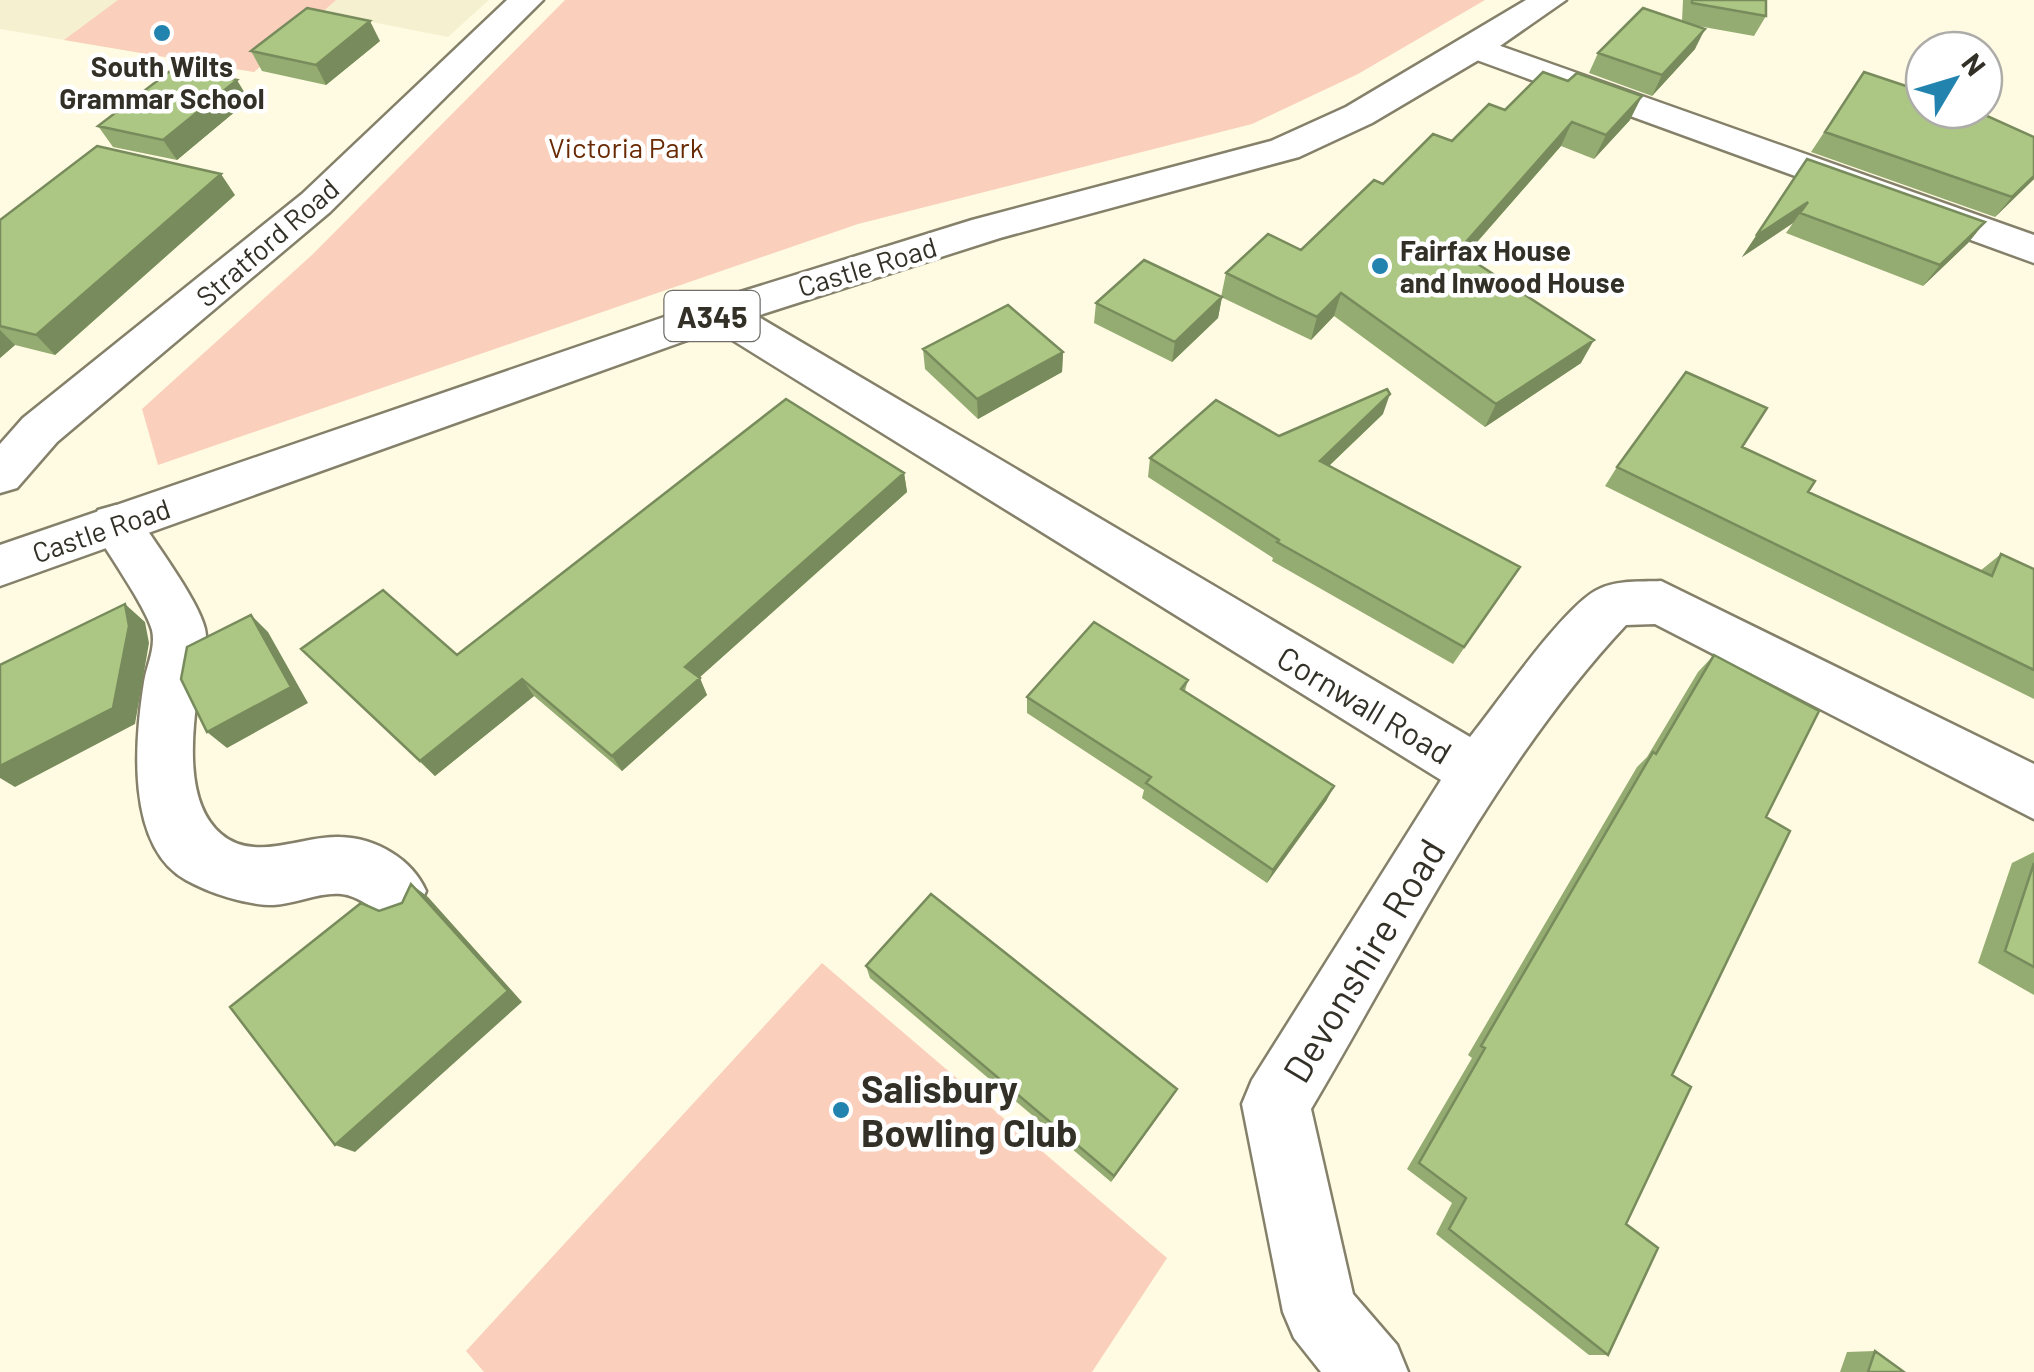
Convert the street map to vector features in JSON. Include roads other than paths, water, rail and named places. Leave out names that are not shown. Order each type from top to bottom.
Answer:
[{"type":"street","name":"Stratford Road","points":[[0,474],[40,430],[316,203],[526,0]]},
{"type":"street","name":"Castle Road","points":[[0,566],[720,313],[986,230],[1284,149],[1359,116],[1549,0]]},
{"type":"street","points":[[1476,48],[2034,250]]},
{"type":"street","name":"Cornwall Road","points":[[720,313],[1478,772],[1574,645],[1614,604],[1661,602],[2034,793]]},
{"type":"street","points":[[116,524],[178,626],[180,651],[172,680],[164,784],[179,832],[204,859],[242,872],[274,876],[340,865],[372,873],[395,892]]},
{"type":"street","name":"Devonshire Road","points":[[1370,1372],[1320,1312],[1276,1104],[1478,772]]},
{"type":"place","name":"South Wilts Grammar School","points":[[162,33]]},
{"type":"place","name":"Fairfax House and Inwood House","points":[[1380,266]]},
{"type":"place","name":"Salisbury Bowling Club","points":[[841,1110]]},
{"type":"park label","name":"Victoria Park","points":[[626,147]]}]
